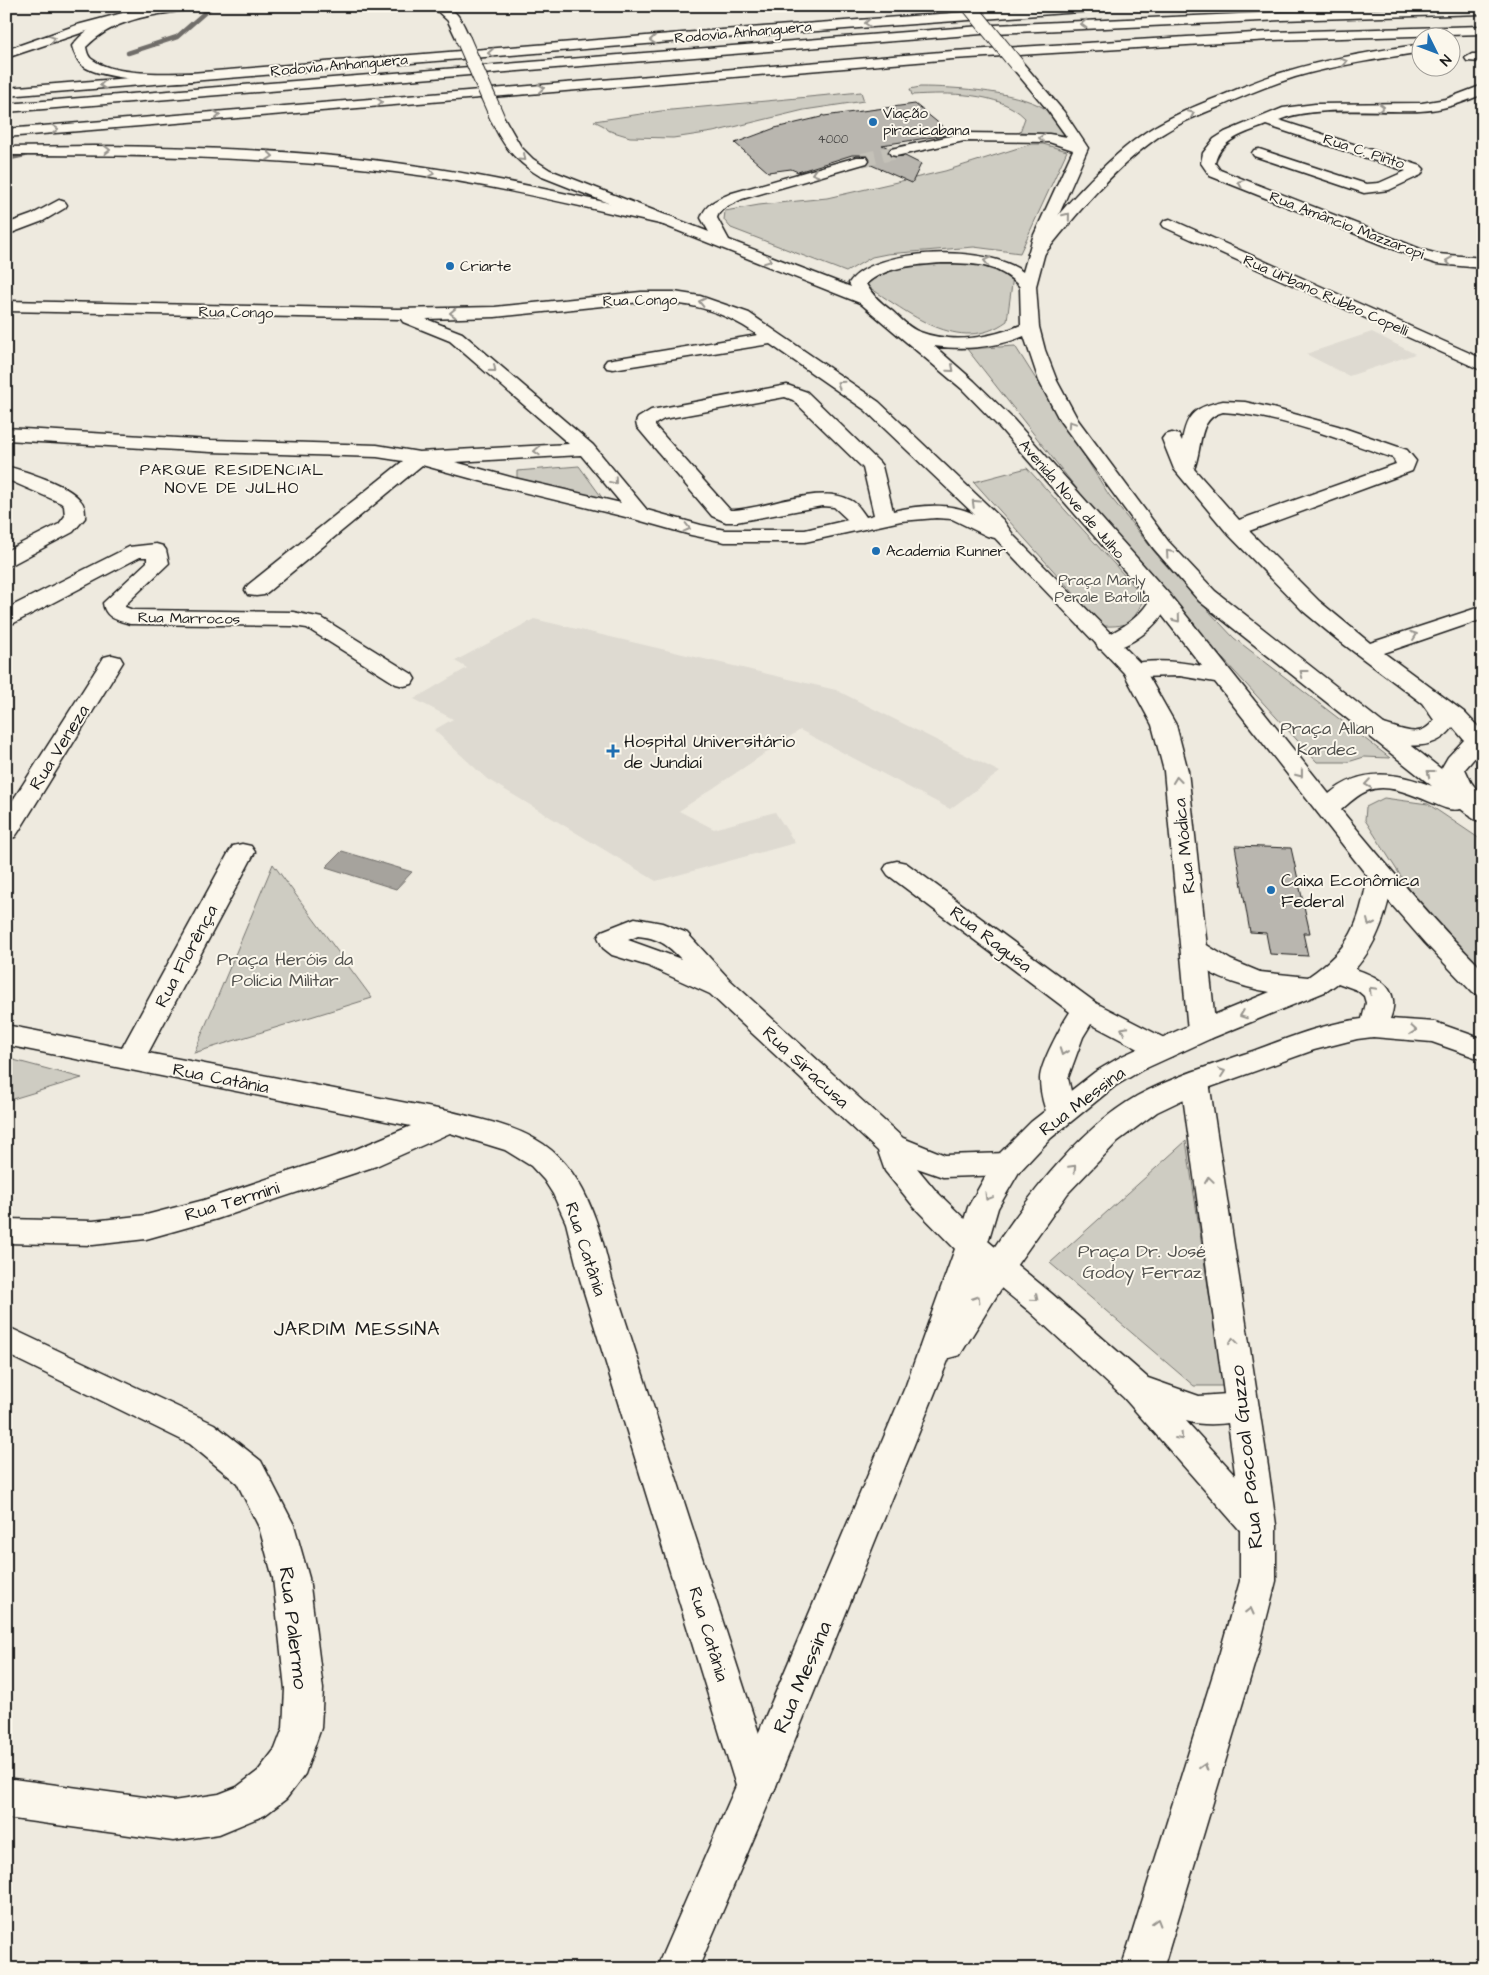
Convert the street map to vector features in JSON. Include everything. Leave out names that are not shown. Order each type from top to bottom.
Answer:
[{"type":"main road","points":[[6,54],[82,28],[134,14],[187,6]]},
{"type":"main road","points":[[438,6],[454,18],[506,140],[521,158],[545,174],[669,221]]},
{"type":"main road","points":[[969,6],[1051,103],[1068,125],[1081,148]]},
{"type":"main road","points":[[6,93],[209,78],[531,50],[1108,6]]},
{"type":"main road","name":"Rodovia Anhanguera","points":[[6,108],[974,31],[1222,18],[1483,10]]},
{"type":"main road","points":[[134,14],[109,23],[86,37],[79,46],[82,56],[90,64],[123,73],[209,78]]},
{"type":"main road","name":"Rodovia Anhanguera","points":[[6,117],[884,46],[1216,28],[1361,22],[1483,20]]},
{"type":"main road","points":[[6,133],[874,60],[1016,50],[1192,38],[1483,30]]},
{"type":"main road","points":[[1462,42],[1483,40]]},
{"type":"main road","points":[[1036,254],[1075,207],[1118,163],[1151,136],[1177,121],[1221,101],[1288,75],[1362,57],[1412,50]]},
{"type":"main road","points":[[1265,120],[1288,111],[1314,108],[1422,107],[1450,103],[1483,89]]},
{"type":"main road","name":"Rua C. Pinto","points":[[1259,153],[1364,188],[1384,187],[1416,172],[1416,169],[1265,120]]},
{"type":"main road","name":"Rua Amâncio Mazzaropi","points":[[1265,120],[1219,142],[1210,153],[1208,163],[1215,173],[1416,253],[1437,259],[1483,263]]},
{"type":"main road","points":[[896,152],[964,137],[1049,138],[1061,140],[1081,148]]},
{"type":"main road","points":[[1081,148],[1051,212],[1036,254],[1028,286],[1030,327],[1048,381],[1069,421],[1161,545],[1207,596],[1482,814]]},
{"type":"main road","points":[[6,151],[142,150],[232,153],[358,163],[505,185],[669,221]]},
{"type":"main road","points":[[723,243],[710,223],[709,218],[711,211],[718,205],[750,191],[862,160]]},
{"type":"main road","points":[[6,230],[37,218],[59,205]]},
{"type":"main road","name":"Avenida Nove de Julho","points":[[669,221],[866,299],[968,385],[1006,423],[1161,598],[1381,876],[1434,937],[1483,986]]},
{"type":"main road","name":"Rua Urbano Rubbo Copelli","points":[[1170,224],[1483,366]]},
{"type":"main road","points":[[866,299],[858,283],[862,276],[873,269],[892,264],[945,258],[993,262],[1017,273],[1028,286]]},
{"type":"main road","name":"Rua Congo","points":[[6,306],[398,314],[538,309],[599,300],[642,297],[700,301],[721,307],[743,317],[872,406],[996,524],[1007,540],[1134,670]]},
{"type":"main road","points":[[456,337],[473,326],[538,309]]},
{"type":"main road","points":[[398,314],[456,337],[586,449],[640,514]]},
{"type":"main road","points":[[912,336],[959,343],[988,342],[1004,339],[1030,327]]},
{"type":"main road","points":[[613,364],[774,338]]},
{"type":"main road","points":[[861,524],[846,504],[835,500],[822,500],[736,516],[726,516],[719,512],[646,427],[645,422],[658,414],[787,391],[837,414],[872,466],[893,516]]},
{"type":"main road","points":[[837,414],[872,406]]},
{"type":"main road","points":[[1184,468],[1190,455],[1191,442],[1198,421],[1208,410],[1220,407],[1252,409],[1310,424],[1400,454],[1406,461],[1405,467],[1234,529]]},
{"type":"main road","points":[[6,434],[211,446],[377,451],[419,458],[509,483],[640,514],[698,531],[751,538],[805,536],[893,516],[924,504],[934,493],[942,471]]},
{"type":"main road","points":[[1172,439],[1184,468],[1218,512],[1311,606],[1466,727],[1476,741],[1457,762],[1453,770],[1459,783],[1482,814]]},
{"type":"main road","points":[[256,590],[419,458],[586,449]]},
{"type":"main road","points":[[6,472],[71,501],[75,509],[75,518],[66,528],[6,560]]},
{"type":"main road","points":[[893,516],[936,512],[956,514],[1007,540]]},
{"type":"main road","name":"Rua Marrocos","points":[[6,618],[136,551],[156,550],[158,563],[114,603],[115,611],[130,617],[293,619],[314,623],[404,679]]},
{"type":"main road","points":[[1107,644],[1141,627],[1152,614],[1161,598]]},
{"type":"main road","points":[[1367,651],[1483,612]]},
{"type":"main road","name":"Rua Veneza","points":[[6,831],[112,662]]},
{"type":"main road","points":[[1134,670],[1180,667],[1225,678]]},
{"type":"main road","name":"Rua Módica","points":[[1134,670],[1164,725],[1176,771],[1202,1031]]},
{"type":"main road","points":[[1372,728],[1407,739],[1421,739],[1433,735],[1441,729],[1446,720],[1431,699]]},
{"type":"main road","points":[[1327,809],[1359,785],[1385,782],[1414,788],[1482,814]]},
{"type":"main road","name":"Rua Florênça","points":[[130,1060],[242,852]]},
{"type":"main road","name":"Rua Ragusa","points":[[897,869],[1086,1010],[1162,1049]]},
{"type":"main road","name":"Rua Messina","points":[[677,1969],[756,1786],[923,1385],[972,1246],[982,1207],[1008,1164],[1041,1130],[1105,1079],[1162,1049],[1326,978],[1358,947],[1373,917],[1381,876]]},
{"type":"main road","points":[[1195,950],[1237,975],[1260,983],[1285,985],[1326,978],[1366,984],[1375,990],[1381,1000],[1379,1013],[1373,1027]]},
{"type":"main road","name":"Rua Siracusa","points":[[720,987],[892,1146],[943,1166]]},
{"type":"main road","points":[[1061,1113],[1054,1078],[1069,1036],[1086,1010]]},
{"type":"main road","name":"Rua Messina","points":[[923,1385],[998,1267],[1057,1185],[1107,1133],[1147,1104],[1195,1082],[1307,1042],[1357,1029],[1373,1027],[1435,1032],[1483,1050]]},
{"type":"main road","name":"Rua Catânia","points":[[6,1035],[448,1122],[500,1136],[525,1147],[541,1157],[555,1173],[576,1206],[596,1279],[756,1786]]},
{"type":"main road","name":"Rua Pascoal Guzzo","points":[[1142,1969],[1258,1581],[1258,1525],[1252,1473],[1195,1082]]},
{"type":"main road","name":"Rua Termini","points":[[6,1231],[93,1233],[146,1227],[206,1211],[365,1158],[448,1122]]},
{"type":"main road","name":"Rua Siracusa","points":[[892,1146],[896,1163],[925,1199],[972,1246],[998,1267]]},
{"type":"main road","points":[[925,1199],[926,1187],[943,1166],[1008,1164]]},
{"type":"main road","points":[[998,1267],[1136,1388],[1258,1525]]},
{"type":"main road","name":"Rua Palermo","points":[[6,1339],[202,1434],[249,1472],[276,1525],[291,1578],[304,1688],[302,1728],[291,1760],[272,1785],[251,1800],[219,1814],[174,1821],[6,1798]]},
{"type":"main road","points":[[1136,1388],[1199,1410],[1242,1407]]},
{"type":"shaded area","points":[[1372,332],[1415,354],[1349,376],[1306,354]]},
{"type":"shaded area","name":"Hospital Universitário de Jundiaí","points":[[534,619],[836,690],[1000,772],[950,809],[800,730],[679,811],[714,829],[775,812],[795,843],[656,881],[487,779],[434,730],[453,719],[414,699],[467,668],[455,661]]},
{"type":"shaded area","points":[[342,851],[412,872],[396,889],[326,867]]},
{"type":"green space","points":[[920,87],[969,89],[1025,100],[1051,113],[1067,135],[1020,132],[1025,118],[1014,109],[1001,103],[987,98],[956,94],[912,95],[910,89]]},
{"type":"green space","points":[[861,92],[864,101],[804,110],[713,132],[673,138],[630,137],[607,130],[604,126],[594,121],[661,111]]},
{"type":"green space","points":[[1031,144],[1043,144],[1067,151],[1020,253],[974,247],[887,254],[872,257],[846,272],[731,228],[724,220],[725,211],[759,205],[827,198],[945,171]]},
{"type":"green space","points":[[956,261],[977,262],[1013,276],[1007,321],[989,331],[971,334],[952,332],[917,318],[867,286],[870,280],[890,271],[922,264]]},
{"type":"green space","name":"Praça Allan Kardec","points":[[1015,346],[1109,495],[1161,560],[1234,638],[1390,758],[1364,757],[1348,762],[1317,762],[1131,558],[967,349]]},
{"type":"green space","points":[[579,466],[606,503],[517,478],[517,471]]},
{"type":"green space","name":"Praça Marly Perale Batolla","points":[[1027,468],[1144,597],[1137,612],[1130,621],[1125,624],[1103,626],[974,482]]},
{"type":"green space","points":[[1384,798],[1428,804],[1483,841],[1483,982],[1409,889],[1365,820],[1366,807]]},
{"type":"green space","name":"Praça Heróis da Polícia Militar","points":[[273,864],[372,998],[194,1053]]},
{"type":"green space","points":[[6,1058],[82,1078],[6,1101]]},
{"type":"green space","name":"Praça Dr. José Godoy Ferraz","points":[[1186,1141],[1223,1386],[1194,1386],[1050,1263]]},
{"type":"building","points":[[915,104],[952,134],[882,145],[889,148],[887,153],[891,157],[905,156],[921,164],[912,183],[869,164],[871,159],[867,155],[852,155],[798,172],[791,169],[768,172],[735,143],[775,128],[821,117],[822,115]]},
{"type":"building","name":"Caixa Econômica Federal","points":[[1235,846],[1291,848],[1310,933],[1303,933],[1308,956],[1270,954],[1266,933],[1250,932]]},
{"type":"waterway","points":[[128,53],[177,37],[210,8]]},
{"type":"waterway","points":[[6,159],[25,155]]},
{"type":"tunnel","points":[[862,160],[896,152]]},
{"type":"place","name":"Viação piracicabana","points":[[873,122]]},
{"type":"place","name":"Criarte","points":[[450,266]]},
{"type":"place","name":"Academia Runner","points":[[876,551]]},
{"type":"place","name":"Hospital Universitário de Jundiaí","points":[[613,751]]},
{"type":"place","name":"Caixa Econômica Federal","points":[[1271,890]]},
{"type":"district","name":"PARQUE RESIDENCIAL NOVE DE JULHO","points":[[232,478]]},
{"type":"district","name":"JARDIM MESSINA","points":[[357,1328]]}]
